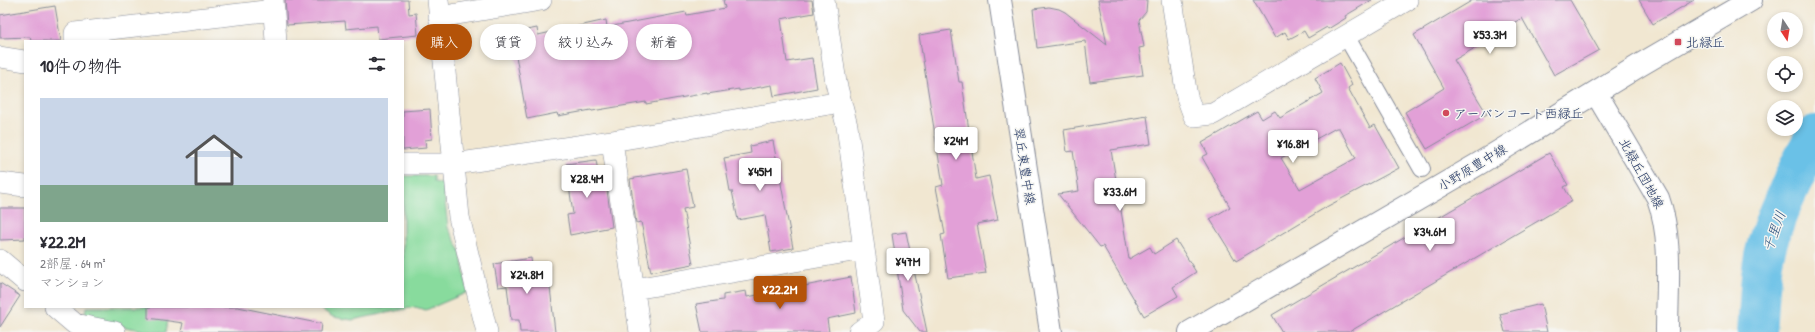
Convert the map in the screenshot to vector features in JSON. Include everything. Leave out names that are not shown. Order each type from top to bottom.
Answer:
[{"type":"street","points":[[488,332],[460,218],[439,8],[541,0]]},
{"type":"street","points":[[824,0],[836,83],[847,126],[874,321],[859,332]]},
{"type":"street","name":"翠丘東豊中線","points":[[1000,0],[1051,332]]},
{"type":"street","points":[[1172,0],[1187,97],[1194,116],[1213,114],[1407,0]]},
{"type":"street","name":"小野原豊中線","points":[[1190,332],[1473,167],[1659,53],[1751,0]]},
{"type":"street","points":[[75,40],[75,34],[274,5],[276,40]]},
{"type":"street","points":[[1346,36],[1422,168]]},
{"type":"street","points":[[0,56],[24,62]]},
{"type":"street","name":"北緑丘団地線","points":[[1596,93],[1658,198],[1664,215],[1667,232],[1667,332]]},
{"type":"street","points":[[404,164],[454,164],[612,141],[841,102]]},
{"type":"street","points":[[612,141],[640,332]]},
{"type":"street","points":[[0,183],[24,186]]},
{"type":"street","points":[[634,288],[864,249]]},
{"type":"street","points":[[0,260],[24,280]]},
{"type":"street","points":[[56,308],[74,321],[115,332]]},
{"type":"green space","points":[[404,176],[434,176],[434,182],[443,184],[448,228],[460,250],[468,292],[426,310],[415,307],[352,320],[333,317],[320,308],[404,308]]},
{"type":"green space","points":[[86,308],[170,308],[166,332],[153,332],[92,321],[85,313]]},
{"type":"building","points":[[285,0],[408,0],[409,14],[416,13],[417,24],[416,35],[378,39],[377,26],[346,29],[345,21],[287,25]]},
{"type":"building","points":[[723,0],[812,0],[814,13],[781,19],[787,62],[812,58],[817,88],[774,96],[772,85],[739,91],[739,89],[707,93],[646,104],[646,102],[558,116],[557,113],[527,119],[517,60],[536,60],[536,28],[538,35],[544,34],[544,60],[628,60],[628,24],[623,24],[686,12],[687,15],[725,8]]},
{"type":"building","points":[[1098,0],[1147,0],[1146,12],[1139,20],[1144,47],[1139,48],[1143,75],[1090,82],[1085,41],[1037,48],[1033,9],[1049,7],[1065,12],[1107,45]]},
{"type":"building","points":[[1253,0],[1372,0],[1345,16],[1346,18],[1328,29],[1327,27],[1308,38],[1304,31],[1289,39],[1285,32],[1275,38]]},
{"type":"building","points":[[1473,0],[1570,0],[1599,50],[1554,75],[1522,18],[1454,60],[1487,114],[1427,149],[1405,112],[1444,88],[1414,35]]},
{"type":"building","points":[[1639,0],[1694,0],[1653,24]]},
{"type":"building","points":[[55,6],[61,40],[31,40],[30,37],[0,38],[0,15]]},
{"type":"building","points":[[606,20],[607,24],[588,24]]},
{"type":"building","points":[[951,30],[959,82],[962,82],[976,179],[989,176],[998,220],[977,224],[986,273],[948,278],[941,235],[945,234],[936,187],[943,185],[919,35]]},
{"type":"building","points":[[1340,63],[1352,85],[1348,88],[1370,128],[1375,125],[1399,168],[1328,206],[1236,261],[1210,219],[1230,207],[1202,157],[1208,154],[1202,143],[1257,111],[1262,119],[1275,111],[1280,118],[1323,93],[1315,78]],"holes":[[[1336,128],[1339,128],[1356,158],[1300,189],[1281,158]]]},
{"type":"building","points":[[430,109],[432,139],[425,140],[426,148],[404,150],[404,111]]},
{"type":"building","points":[[1147,116],[1151,144],[1111,150],[1129,259],[1150,247],[1154,254],[1176,240],[1196,272],[1173,287],[1178,296],[1144,316],[1103,246],[1100,247],[1058,194],[1079,191],[1073,151],[1067,152],[1064,130]]},
{"type":"building","points":[[773,141],[793,248],[771,252],[765,215],[738,220],[732,191],[730,191],[724,158],[751,153],[750,146]]},
{"type":"building","points":[[1549,153],[1568,185],[1564,187],[1572,201],[1349,332],[1282,332],[1272,315]]},
{"type":"building","points":[[596,160],[600,184],[606,183],[612,227],[570,235],[567,215],[573,214],[566,164]]},
{"type":"building","points":[[686,169],[693,207],[683,209],[693,264],[651,272],[641,222],[636,223],[630,179]]},
{"type":"building","points":[[0,208],[24,208],[24,239],[0,240]]},
{"type":"building","points":[[906,232],[927,332],[920,332],[903,310],[892,234]]},
{"type":"building","points":[[531,258],[532,267],[545,266],[550,287],[555,332],[520,332],[519,320],[511,320],[507,286],[498,287],[494,264]]},
{"type":"building","points":[[851,277],[856,313],[827,319],[829,332],[702,332],[696,304],[723,300],[723,295],[746,291],[747,297]]},
{"type":"building","points":[[0,283],[20,296],[0,327]]},
{"type":"building","points":[[1541,304],[1547,332],[1505,332],[1500,314]]},
{"type":"building","points":[[148,308],[243,308],[322,324],[321,332],[181,332],[183,323],[148,318]]},
{"type":"waterway","name":"千里川","points":[[1757,332],[1762,268],[1770,234],[1791,183],[1815,135]]},
{"type":"place","name":"北緑丘","points":[[1678,42]]},
{"type":"place","name":"アーバンコート西緑丘","points":[[1446,113]]}]
